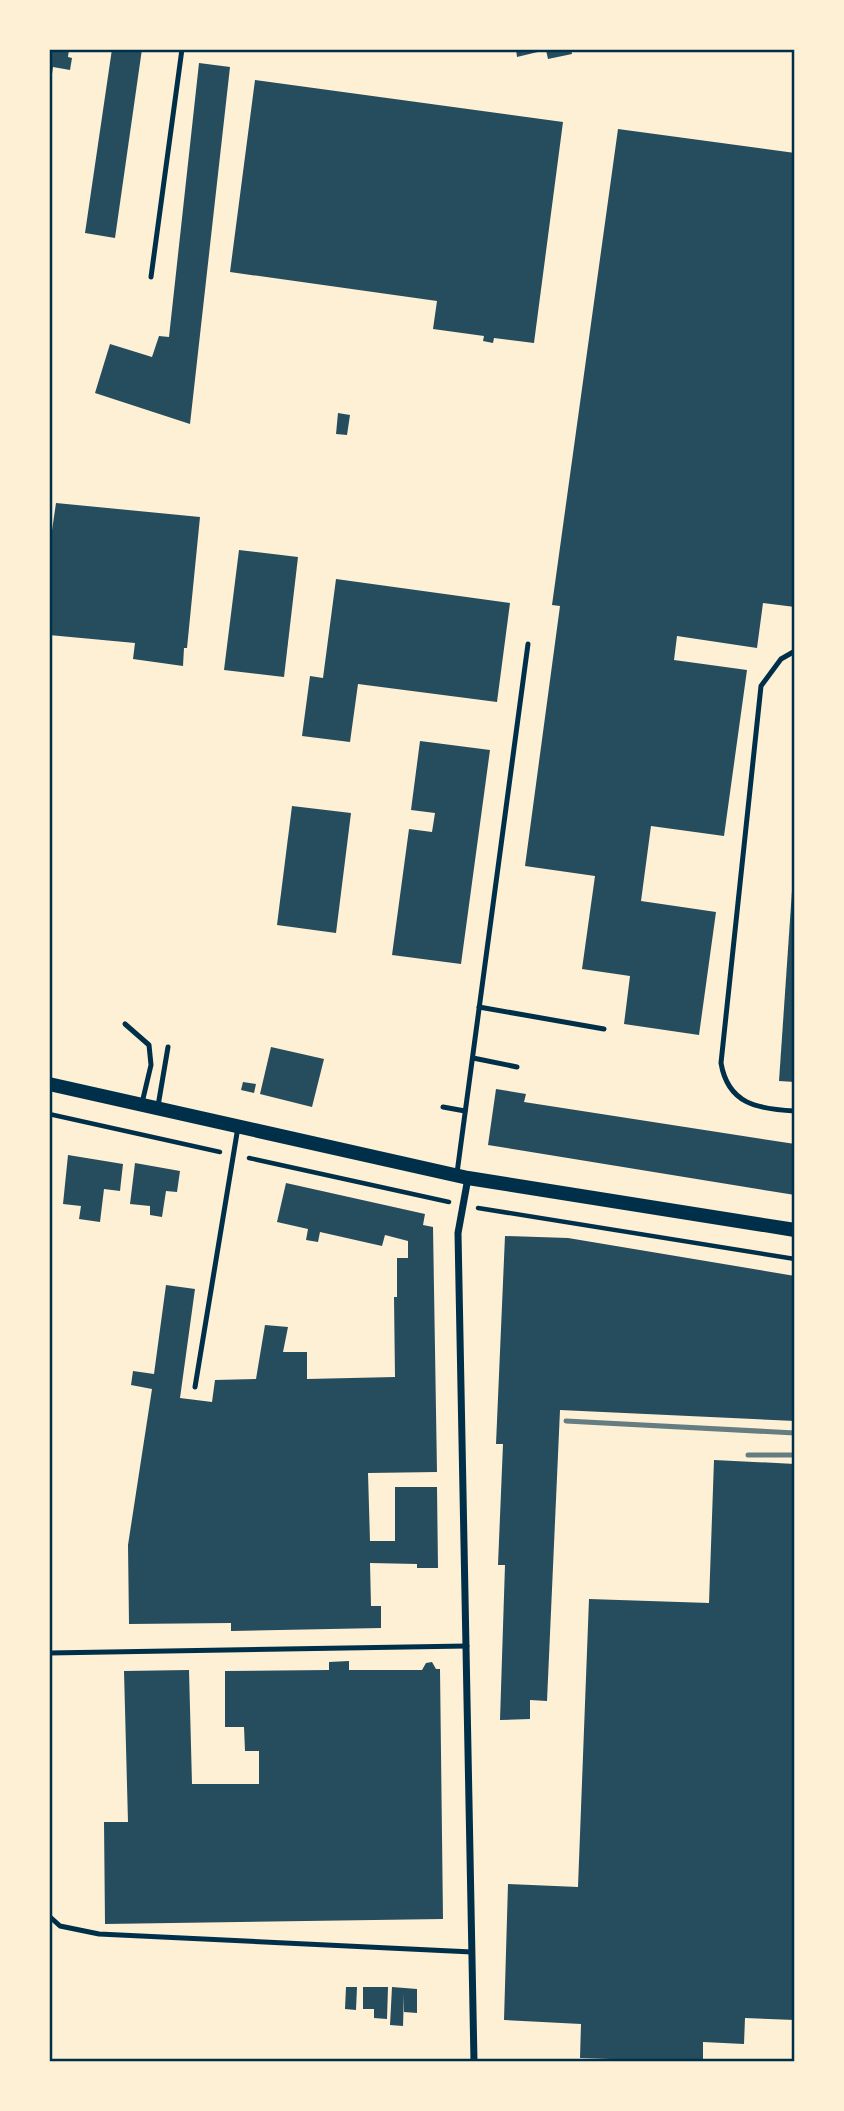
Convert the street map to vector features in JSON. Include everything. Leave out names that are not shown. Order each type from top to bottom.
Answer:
[{"type":"main road","points":[[49,1084],[462,1177],[795,1230]]},
{"type":"street","points":[[462,1177],[463,1205],[458,1233],[474,2062]]},
{"type":"lane","points":[[150,277],[182,49]]},
{"type":"lane","points":[[462,1177],[466,1111],[528,644]]},
{"type":"lane","points":[[795,651],[768,672],[761,686],[721,1063],[727,1086],[733,1094],[754,1105],[795,1111]]},
{"type":"lane","points":[[479,1007],[604,1029]]},
{"type":"lane","points":[[125,1024],[149,1045],[151,1065],[142,1105]]},
{"type":"lane","points":[[157,1109],[168,1047]]},
{"type":"lane","points":[[473,1058],[517,1067]]},
{"type":"lane","points":[[443,1107],[466,1111]]},
{"type":"lane","points":[[195,1387],[238,1127]]},
{"type":"lane","points":[[49,1653],[467,1646]]},
{"type":"lane","points":[[49,1916],[60,1926],[99,1934],[472,1952]]},
{"type":"path","points":[[49,1114],[463,1205],[795,1259]]},
{"type":"building","points":[[51,49],[69,49],[68,57],[72,58],[70,70],[53,67],[51,81]]},
{"type":"building","points":[[112,49],[142,49],[115,238],[85,233]]},
{"type":"building","points":[[516,49],[571,49],[572,54],[548,59],[546,50],[517,57]]},
{"type":"building","points":[[199,63],[230,67],[190,424],[95,393],[110,344],[152,357],[159,336],[169,337]]},
{"type":"building","points":[[255,80],[563,122],[534,343],[494,338],[493,343],[483,341],[484,336],[433,329],[437,301],[230,272]]},
{"type":"building","points":[[618,129],[795,153],[795,607],[763,603],[757,648],[677,636],[674,660],[747,670],[724,836],[651,826],[641,901],[716,912],[699,1035],[624,1024],[630,976],[582,969],[595,876],[525,866],[560,606],[552,605]]},
{"type":"building","points":[[338,413],[350,415],[347,435],[336,434]]},
{"type":"building","points":[[56,503],[200,517],[183,666],[133,659],[135,643],[49,635],[49,551]]},
{"type":"building","points":[[239,550],[298,557],[284,677],[224,670]]},
{"type":"building","points":[[336,579],[510,603],[497,702],[358,684],[350,742],[302,736],[310,676],[323,678]]},
{"type":"building","points":[[420,741],[490,750],[461,964],[392,955],[409,829],[432,832],[435,813],[411,810]]},
{"type":"building","points":[[292,806],[351,813],[336,933],[277,925]]},
{"type":"building","points":[[795,876],[795,1082],[779,1081]]},
{"type":"building","points":[[271,1047],[324,1059],[312,1107],[260,1094]]},
{"type":"building","points":[[243,1082],[256,1084],[254,1093],[241,1090]]},
{"type":"building","points":[[496,1089],[526,1094],[524,1102],[795,1144],[795,1195],[488,1145]]},
{"type":"building","points":[[68,1155],[123,1164],[120,1191],[104,1189],[100,1222],[79,1219],[81,1206],[63,1204]]},
{"type":"building","points":[[135,1163],[180,1171],[177,1192],[166,1191],[162,1217],[150,1215],[150,1206],[130,1204]]},
{"type":"building","points":[[286,1183],[425,1214],[423,1225],[433,1227],[437,1472],[368,1473],[370,1541],[395,1541],[395,1487],[437,1487],[438,1568],[417,1568],[417,1564],[370,1563],[371,1606],[381,1606],[381,1628],[231,1631],[231,1623],[129,1624],[128,1545],[152,1389],[131,1385],[133,1371],[154,1374],[166,1285],[195,1289],[180,1398],[212,1402],[215,1380],[256,1379],[265,1325],[288,1327],[283,1352],[307,1352],[307,1379],[395,1377],[394,1297],[397,1297],[397,1258],[408,1258],[408,1241],[385,1235],[382,1246],[320,1232],[318,1242],[306,1240],[308,1229],[277,1222]]},
{"type":"building","points":[[505,1236],[568,1238],[795,1276],[795,1421],[560,1410],[547,1701],[530,1700],[530,1719],[500,1720],[505,1565],[498,1565],[503,1444],[496,1444]]},
{"type":"building","points":[[714,1460],[795,1464],[795,2020],[745,2018],[744,2044],[703,2042],[703,2062],[580,2058],[581,2024],[504,2020],[508,1884],[578,1887],[589,1599],[709,1603]]},
{"type":"building","points":[[349,1661],[349,1670],[422,1670],[426,1663],[432,1662],[436,1669],[440,1669],[443,1919],[105,1924],[104,1822],[128,1822],[124,1671],[189,1670],[192,1784],[259,1784],[259,1751],[245,1751],[244,1727],[225,1727],[225,1671],[329,1670],[329,1662]]},
{"type":"building","points":[[346,1987],[357,1987],[356,2010],[345,2009]]},
{"type":"building","points":[[363,1987],[388,1987],[387,2019],[374,2018],[374,2009],[363,2009]]},
{"type":"building","points":[[392,1987],[417,1989],[417,2013],[404,2012],[404,1994],[403,2026],[390,2025]]},
{"type":"railway","points":[[566,1421],[795,1433]]},
{"type":"railway","points":[[748,1455],[795,1455]]}]
